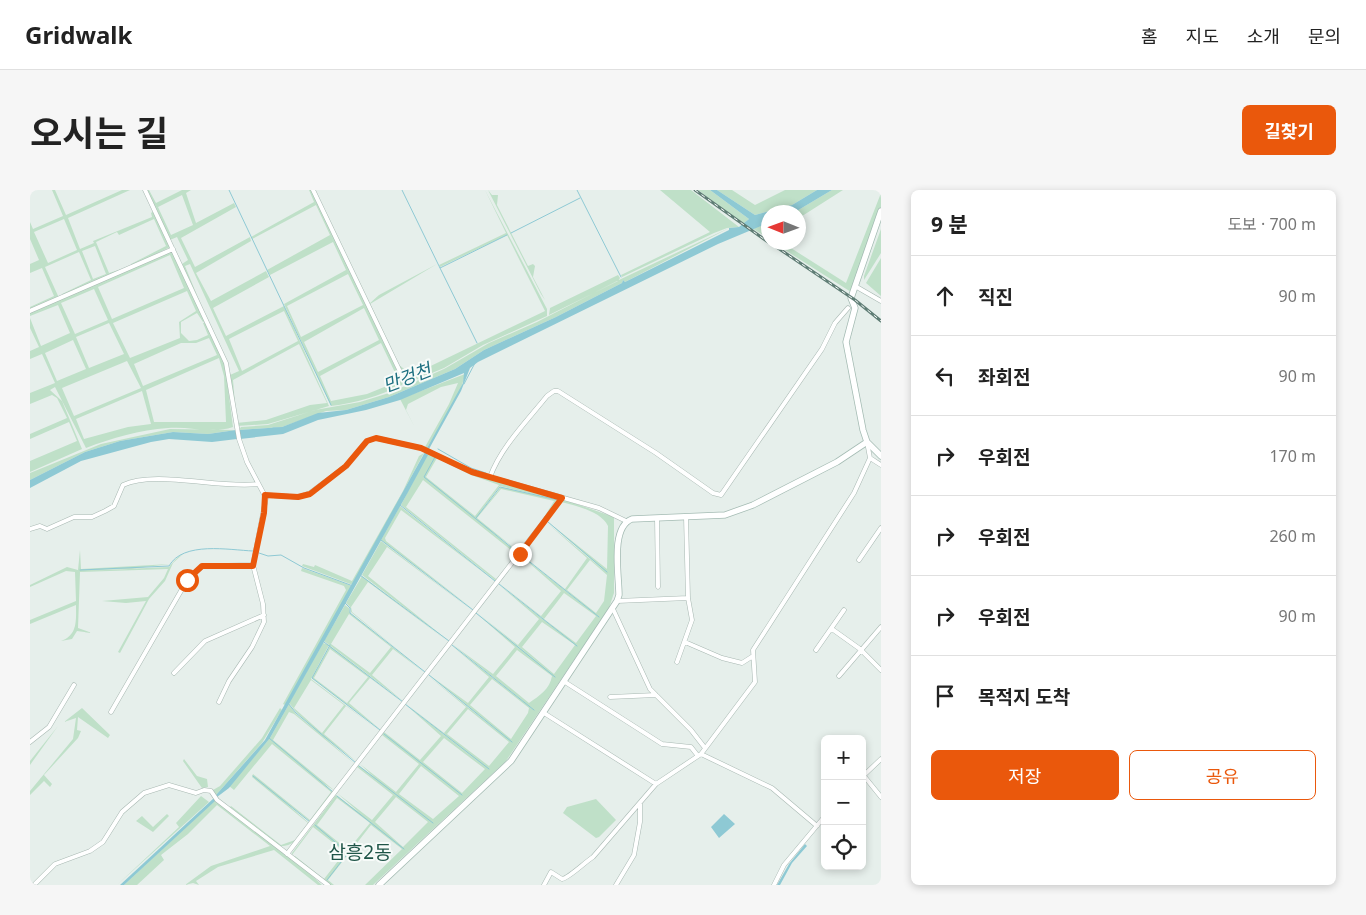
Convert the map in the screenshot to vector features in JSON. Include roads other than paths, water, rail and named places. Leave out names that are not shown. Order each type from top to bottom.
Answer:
[{"type":"street","points":[[146,190],[226,363],[239,439],[258,484],[265,495],[264,513],[253,566],[264,615],[259,634],[219,702]]},
{"type":"street","points":[[313,190],[406,384]]},
{"type":"street","points":[[544,885],[551,872],[562,879],[569,877],[581,864],[593,856],[656,784],[700,755],[755,682],[754,650],[854,493],[870,458],[846,342],[855,308],[852,298],[855,286],[881,211]]},
{"type":"street","points":[[30,312],[173,249]]},
{"type":"street","points":[[855,286],[881,301]]},
{"type":"street","points":[[490,477],[497,462],[516,435],[547,396],[554,391],[558,391],[656,453],[713,493],[721,495],[822,349],[835,323],[848,308]]},
{"type":"street","points":[[265,495],[298,497],[310,494],[346,466],[367,441],[376,438],[421,448],[472,472],[599,508],[626,521],[658,518],[720,517],[753,505],[837,462],[867,442]]},
{"type":"street","points":[[867,442],[881,456]]},
{"type":"street","points":[[870,458],[881,465]]},
{"type":"street","points":[[30,529],[40,526],[47,529],[74,517],[92,517],[114,506],[123,486],[144,478],[234,485],[258,484]]},
{"type":"street","points":[[287,854],[562,498]]},
{"type":"street","points":[[677,662],[692,620],[688,598],[686,517]]},
{"type":"street","points":[[658,518],[658,587]]},
{"type":"street","points":[[381,884],[507,765],[565,682],[617,601],[619,595],[619,532],[626,521]]},
{"type":"street","points":[[859,560],[881,528]]},
{"type":"street","points":[[111,712],[189,577],[202,566],[253,566]]},
{"type":"street","points":[[617,601],[688,598]]},
{"type":"street","points":[[613,609],[617,614],[639,669],[650,689],[705,748]]},
{"type":"street","points":[[816,650],[844,610]]},
{"type":"street","points":[[174,673],[205,641],[264,615]]},
{"type":"street","points":[[839,676],[881,626]]},
{"type":"street","points":[[832,629],[860,649],[881,670]]},
{"type":"street","points":[[685,642],[722,658],[742,663],[753,656]]},
{"type":"street","points":[[565,682],[662,744],[691,748],[700,755],[772,788],[817,826]]},
{"type":"street","points":[[30,742],[49,727],[74,685]]},
{"type":"street","points":[[610,697],[656,695]]},
{"type":"street","points":[[544,713],[656,784]]},
{"type":"street","points":[[866,773],[881,759]]},
{"type":"street","points":[[866,780],[881,797]]},
{"type":"street","points":[[30,880],[34,885],[55,864],[90,851],[103,842],[122,812],[137,797],[169,785],[196,793],[204,790],[211,791],[217,800],[328,885]]},
{"type":"street","points":[[616,885],[634,855],[640,822],[640,804]]},
{"type":"street","points":[[774,885],[784,865],[821,821]]},
{"type":"water","points":[[710,190],[717,190],[755,215],[761,213],[761,226],[718,244],[478,362],[470,368],[461,391],[429,449],[427,448],[463,383],[464,373],[400,400],[366,410],[318,420],[283,434],[240,439],[239,430],[282,427],[318,413],[346,410],[389,397],[455,369],[484,350],[556,317],[622,283],[623,280],[625,282],[729,230],[729,228],[739,227],[749,219]]},
{"type":"water","points":[[817,190],[832,190],[806,205],[792,205]]},
{"type":"water","points":[[236,430],[237,439],[212,442],[169,439],[81,461],[30,488],[30,480],[85,452],[120,441],[173,432],[208,434]]},
{"type":"water","points":[[425,452],[428,455],[407,494],[270,738],[229,788],[217,797],[216,795],[265,740]]},
{"type":"water","points":[[214,798],[215,801],[124,885],[120,885]]},
{"type":"water","points":[[724,814],[735,824],[719,838],[711,827]]},
{"type":"water","points":[[805,844],[807,846],[792,863],[780,885],[777,885],[789,864]]},
{"type":"waterway","points":[[229,190],[331,405]]},
{"type":"waterway","points":[[402,190],[440,268],[507,235]]},
{"type":"waterway","points":[[577,190],[621,277]]},
{"type":"waterway","points":[[511,233],[580,198]]},
{"type":"waterway","points":[[440,268],[477,343]]},
{"type":"waterway","points":[[464,384],[475,363]]},
{"type":"waterway","name":"만겅천","points":[[273,428],[282,428]]},
{"type":"waterway","points":[[438,449],[471,468],[486,473]]},
{"type":"waterway","points":[[435,457],[424,477],[517,552]]},
{"type":"waterway","points":[[476,518],[500,487],[558,500],[544,518]]},
{"type":"waterway","points":[[400,505],[495,581]]},
{"type":"waterway","points":[[548,522],[607,572]]},
{"type":"waterway","points":[[381,540],[473,610]]},
{"type":"waterway","points":[[80,570],[169,566],[176,558],[195,550],[253,551]]},
{"type":"waterway","points":[[259,553],[268,556],[281,555],[304,568],[353,586]]},
{"type":"waterway","points":[[521,555],[599,617]]},
{"type":"waterway","points":[[360,575],[449,641]]},
{"type":"waterway","points":[[499,584],[577,646]]},
{"type":"waterway","points":[[345,603],[350,608],[350,613],[425,672]]},
{"type":"waterway","points":[[476,613],[555,677]]},
{"type":"waterway","points":[[324,642],[403,702]]},
{"type":"waterway","points":[[330,645],[312,678],[380,730]]},
{"type":"waterway","points":[[452,645],[534,710]]},
{"type":"waterway","points":[[429,675],[512,742]]},
{"type":"waterway","points":[[288,703],[296,713],[356,763]]},
{"type":"waterway","points":[[405,704],[489,769]]},
{"type":"waterway","points":[[384,734],[462,795]]},
{"type":"waterway","points":[[269,738],[333,792]]},
{"type":"waterway","points":[[359,766],[433,823]]},
{"type":"waterway","points":[[253,776],[310,822]]},
{"type":"waterway","points":[[337,796],[404,849]]},
{"type":"waterway","points":[[315,825],[348,853],[327,880]]},
{"type":"railway","points":[[695,190],[761,237]]},
{"type":"railway","points":[[781,250],[855,300],[881,321]]},
{"type":"district","name":"삼흥2동","points":[[360,852]]}]
